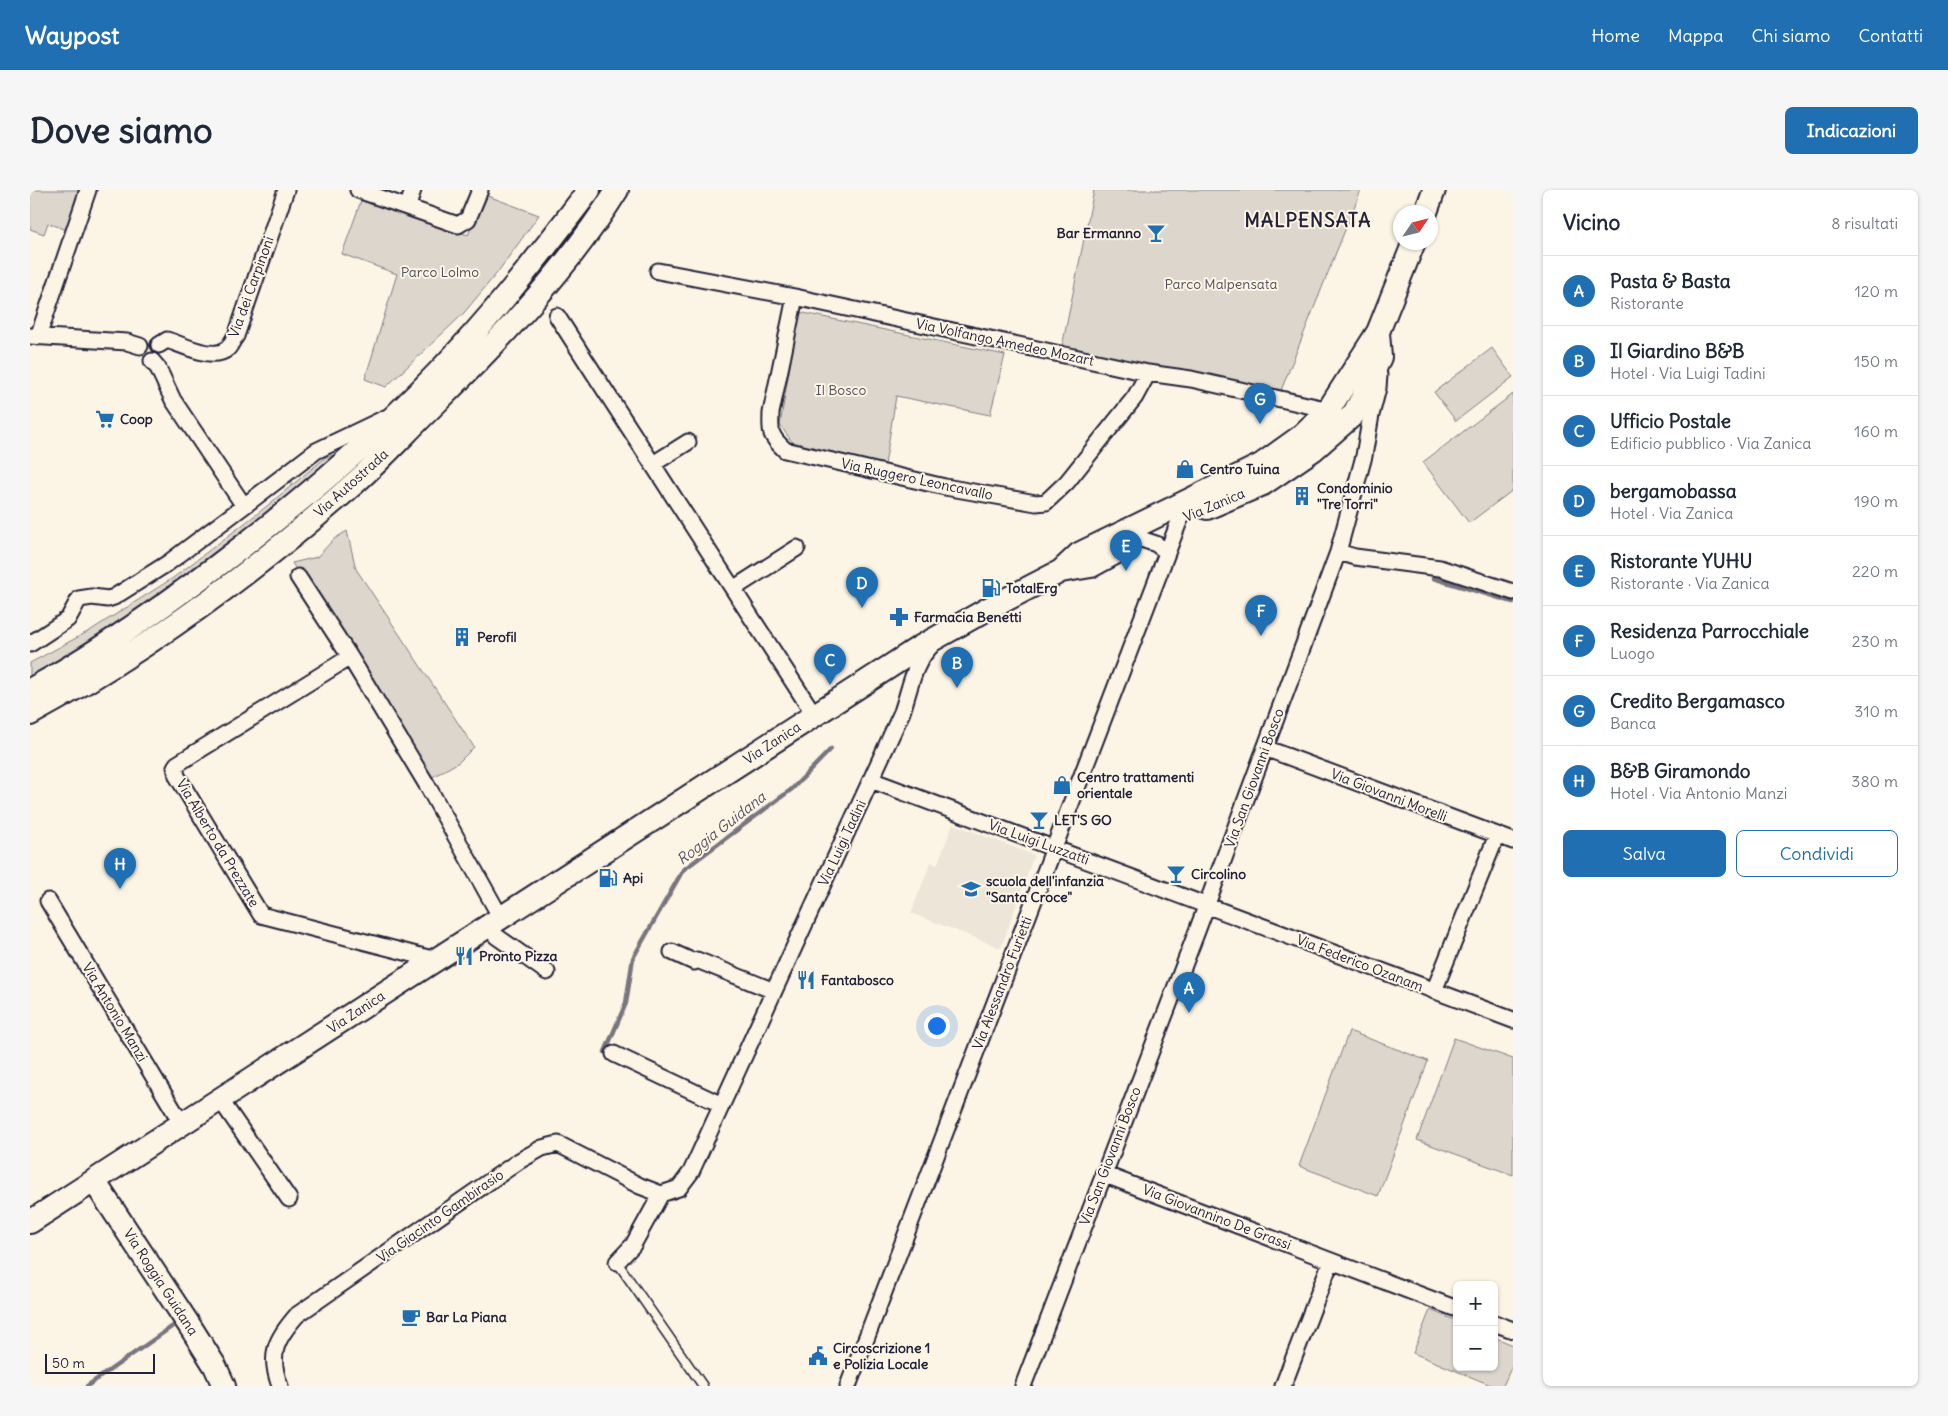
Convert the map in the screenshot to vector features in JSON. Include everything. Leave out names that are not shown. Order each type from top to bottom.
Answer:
[{"type":"main road","name":"Via Autostrada","points":[[30,690],[70,668],[149,617],[259,534],[340,465],[396,414],[460,349],[541,253],[589,190]]},
{"type":"main road","name":"Via Autostrada","points":[[30,714],[82,686],[163,634],[281,546],[358,479],[478,362],[560,269],[617,190]]},
{"type":"main road","points":[[1429,205],[1434,190]]},
{"type":"main road","name":"Via San Giovanni Bosco","points":[[1328,409],[1378,332],[1411,250]]},
{"type":"main road","name":"Via San Giovanni Bosco","points":[[1353,415],[1364,395],[1380,357],[1378,332]]},
{"type":"main road","name":"Via Zanica","points":[[1061,571],[1091,566],[1168,524],[1197,498],[1261,465],[1300,437],[1328,409]]},
{"type":"main road","name":"Via Zanica","points":[[30,1222],[942,635],[1061,571],[1079,554],[1168,524],[1263,484],[1314,450],[1353,415]]},
{"type":"main road","name":"Via Roggia Guidana","points":[[94,1181],[184,1317],[224,1386]]},
{"type":"street","points":[[88,190],[34,337],[127,342],[140,346],[139,354],[147,361],[158,358],[160,354],[159,345]]},
{"type":"street","name":"Via dei Carpinoni","points":[[140,346],[149,340],[155,341],[159,345],[168,340],[211,354],[220,354],[230,347],[236,336],[286,190]]},
{"type":"street","points":[[358,190],[458,224],[468,219],[480,190]]},
{"type":"street","points":[[408,206],[413,190]]},
{"type":"street","name":"Via Volfango Amedeo Mozart","points":[[658,271],[795,297],[1148,373],[1191,379],[1353,415]]},
{"type":"street","name":"Via Ruggero Leoncavallo","points":[[795,297],[771,412],[770,430],[773,439],[784,450],[945,487],[1036,503],[1046,502],[1067,482],[1135,397],[1148,373]]},
{"type":"street","points":[[557,316],[815,716]]},
{"type":"street","name":"Via San Giovanni Bosco","points":[[1023,1386],[1207,905],[1338,552],[1364,456],[1370,416],[1378,388],[1380,357]]},
{"type":"street","points":[[152,361],[158,368],[173,400],[244,506]]},
{"type":"street","name":"Via Autostrada","points":[[30,644],[68,619],[79,599],[92,597],[108,600],[114,597],[168,563],[316,451],[396,414]]},
{"type":"street","points":[[653,464],[688,442]]},
{"type":"street","name":"Via Alessandro Furietti","points":[[848,1386],[1167,552],[1168,524]]},
{"type":"street","points":[[1141,539],[1156,544],[1167,552]]},
{"type":"street","points":[[733,589],[797,548]]},
{"type":"street","points":[[1338,552],[1355,557],[1440,568],[1513,592]]},
{"type":"street","points":[[298,577],[350,657],[427,785],[495,922],[496,936],[547,972]]},
{"type":"street","name":"Via Luigi Tadini","points":[[661,1194],[679,1188],[691,1172],[871,780],[908,695],[916,668],[921,658],[942,635]]},
{"type":"street","name":"Via Alberto da Prezzate","points":[[350,657],[177,764],[175,767],[177,776],[261,915],[436,960]]},
{"type":"street","points":[[878,675],[887,673],[900,678],[908,695]]},
{"type":"street","name":"Via Giovanni Morelli","points":[[1265,748],[1513,841]]},
{"type":"street","name":"Via Luigi Luzzatti","points":[[871,780],[1207,905]]},
{"type":"street","points":[[1434,991],[1497,835]]},
{"type":"street","name":"Via Antonio Manzi","points":[[48,901],[182,1124]]},
{"type":"street","name":"Via Federico Ozanam","points":[[1207,905],[1513,1020]]},
{"type":"street","points":[[672,952],[774,991]]},
{"type":"street","points":[[614,1054],[722,1105]]},
{"type":"street","points":[[222,1098],[224,1105],[289,1199]]},
{"type":"street","name":"Via Giacinto Gambirasio","points":[[280,1386],[274,1360],[281,1333],[297,1315],[519,1161],[542,1148],[558,1144],[640,1186],[661,1194]]},
{"type":"street","name":"Via Giovannino De Grassi","points":[[1103,1174],[1453,1307]]},
{"type":"street","points":[[617,1262],[633,1245],[661,1194]]},
{"type":"street","points":[[1283,1386],[1331,1261]]},
{"type":"street","points":[[1498,1324],[1513,1330]]},
{"type":"lane","points":[[617,1262],[703,1386]]},
{"type":"shaded area","name":"scuola dell'infanzia \"Santa Croce\"","points":[[953,824],[1034,855],[1001,948],[911,913],[931,862],[937,865]]},
{"type":"green space","points":[[30,190],[78,190],[67,230],[48,223],[44,234],[30,229]]},
{"type":"green space","name":"Parco Malpensata","points":[[1094,190],[1361,190],[1280,393],[1062,347]]},
{"type":"green space","name":"Parco Lolmo","points":[[485,195],[539,215],[497,273],[463,314],[386,387],[365,379],[397,274],[342,254],[362,198],[468,235]]},
{"type":"green space","name":"Il Bosco","points":[[799,312],[1005,355],[990,415],[896,396],[885,465],[792,442],[780,425]]},
{"type":"green space","points":[[1492,348],[1513,377],[1456,421],[1434,392]]},
{"type":"green space","points":[[1513,394],[1513,490],[1469,523],[1423,462]]},
{"type":"green space","points":[[347,452],[215,561],[30,683],[30,663],[91,630],[173,578],[262,510],[326,457]]},
{"type":"green space","points":[[347,531],[356,569],[474,747],[459,762],[429,779],[292,563],[317,557],[334,539]]},
{"type":"green space","points":[[1349,1031],[1428,1061],[1378,1196],[1299,1166]]},
{"type":"green space","points":[[1454,1038],[1513,1059],[1513,1175],[1417,1140]]},
{"type":"green space","points":[[1430,1310],[1453,1319],[1453,1370],[1413,1353]]},
{"type":"green space","points":[[1498,1339],[1513,1345],[1513,1363],[1503,1386],[1493,1386],[1457,1371],[1498,1371]]},
{"type":"waterway","name":"Roggia Guidana","points":[[1433,578],[1513,602]]},
{"type":"waterway","name":"Roggia Guidana","points":[[605,1052],[626,1003],[633,958],[683,870],[792,789],[831,749]]},
{"type":"waterway","name":"Roggia Guidana","points":[[87,1386],[180,1321]]},
{"type":"place","name":"Bar Ermanno","points":[[1156,233]]},
{"type":"place","name":"Coop","points":[[105,419]]},
{"type":"place","name":"Credito Bergamasco","points":[[1260,424]]},
{"type":"place","name":"Centro Tuina","points":[[1185,469]]},
{"type":"place","name":"Condominio \"Tre Torri\"","points":[[1302,496]]},
{"type":"place","name":"Ristorante YUHU","points":[[1126,571]]},
{"type":"place","name":"TotalErg","points":[[991,588]]},
{"type":"place","name":"bergamobassa","points":[[862,608]]},
{"type":"place","name":"Farmacia Benetti","points":[[899,617]]},
{"type":"place","name":"Residenza Parrocchiale","points":[[1261,636]]},
{"type":"place","name":"Perofil","points":[[462,637]]},
{"type":"place","name":"Ufficio Postale","points":[[830,685]]},
{"type":"place","name":"Il Giardino B&B","points":[[957,688]]},
{"type":"place","name":"Centro trattamenti orientale","points":[[1062,785]]},
{"type":"place","name":"LET'S GO","points":[[1039,820]]},
{"type":"place","name":"Circolino","points":[[1176,874]]},
{"type":"place","name":"Api","points":[[608,878]]},
{"type":"place","name":"B&B Giramondo","points":[[120,889]]},
{"type":"place","name":"scuola dell'infanzia \"Santa Croce\"","points":[[971,889]]},
{"type":"place","name":"Pronto Pizza","points":[[464,956]]},
{"type":"place","name":"Fantabosco","points":[[806,980]]},
{"type":"place","name":"Pasta & Basta","points":[[1189,1013]]},
{"type":"place","name":"Bar La Piana","points":[[411,1317]]},
{"type":"place","name":"Circoscrizione 1 e Polizia Locale","points":[[818,1356]]},
{"type":"district","name":"MALPENSATA","points":[[1308,220]]}]
